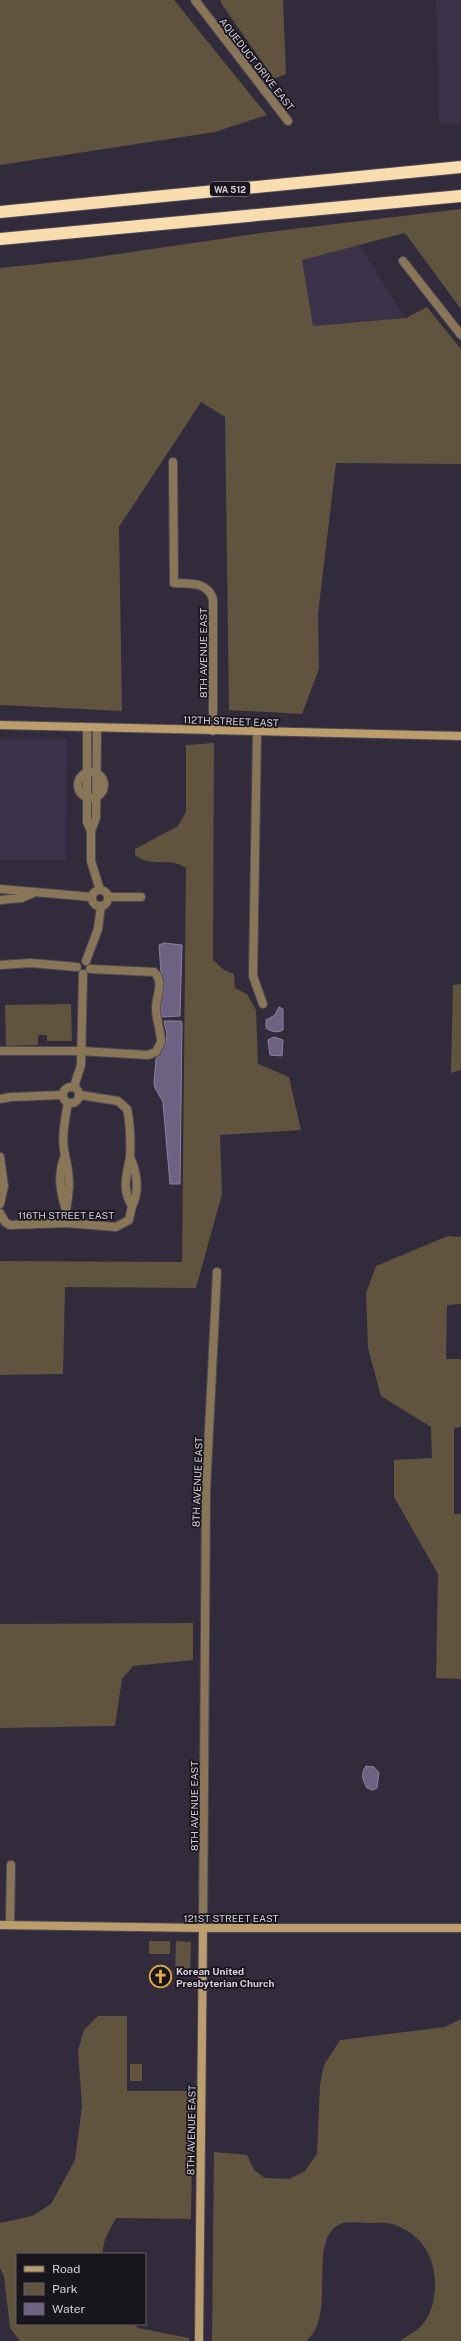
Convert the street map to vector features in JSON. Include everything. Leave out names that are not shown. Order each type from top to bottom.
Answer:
[{"type":"highway","name":"WA 512","points":[[0,212],[461,167]]},
{"type":"highway","points":[[0,239],[461,196]]},
{"type":"street","name":"AQUEDUCT DRIVE EAST","points":[[195,0],[288,121]]},
{"type":"street","points":[[403,261],[461,335]]},
{"type":"street","name":"8TH AVENUE EAST","points":[[173,462],[174,583],[199,584],[209,591],[213,599],[213,731]]},
{"type":"street","name":"112TH STREET EAST","points":[[0,725],[461,736]]},
{"type":"street","points":[[87,728],[87,773]]},
{"type":"street","points":[[96,773],[97,728]]},
{"type":"street","points":[[257,732],[253,976],[264,1004]]},
{"type":"street","points":[[87,773],[96,773],[102,777],[104,785],[102,793],[96,797],[87,797],[81,792],[79,785],[81,777],[87,773]]},
{"type":"street","points":[[87,797],[87,822],[91,831]]},
{"type":"street","points":[[96,797],[96,818],[91,831],[91,861],[100,890]]},
{"type":"street","points":[[0,889],[92,897]]},
{"type":"street","points":[[74,1087],[80,1065],[86,972],[89,963],[86,961],[97,932],[101,906],[106,903],[108,897],[106,892],[100,890],[94,893],[92,897]]},
{"type":"street","points":[[0,900],[22,898],[33,892]]},
{"type":"street","points":[[92,897],[95,904],[101,906]]},
{"type":"street","points":[[108,897],[141,897]]},
{"type":"street","points":[[77,967],[81,961],[86,961]]},
{"type":"street","points":[[0,965],[31,964],[77,967]]},
{"type":"street","points":[[0,1051],[81,1051],[148,1055],[156,1052],[161,1042],[156,1007],[160,982],[154,972],[86,972],[78,971],[77,967]]},
{"type":"street","points":[[62,1095],[68,1087],[74,1087]]},
{"type":"street","points":[[68,1103],[74,1103],[80,1095],[74,1087]]},
{"type":"street","points":[[0,1099],[11,1097],[62,1095]]},
{"type":"street","points":[[62,1095],[68,1103],[64,1121],[65,1155],[61,1165],[59,1188],[66,1210],[66,1224]]},
{"type":"street","name":"116TH STREET EAST","points":[[1,1216],[10,1225],[66,1224],[116,1226],[128,1220],[135,1199],[136,1188],[135,1167],[130,1157],[127,1109],[118,1101],[80,1095]]},
{"type":"street","points":[[0,1158],[4,1186],[0,1204]]},
{"type":"street","name":"8TH AVENUE EAST","points":[[199,2341],[206,1490],[217,1272]]},
{"type":"street","points":[[10,1925],[11,1865]]},
{"type":"street","name":"121ST STREET EAST","points":[[0,1925],[203,1928],[461,1928]]},
{"type":"shaded area","points":[[436,0],[461,0],[461,123],[439,123]]},
{"type":"shaded area","points":[[358,244],[406,318],[313,327],[302,260]]},
{"type":"shaded area","points":[[0,739],[67,739],[66,860],[0,860]]},
{"type":"green space","points":[[0,0],[174,0],[267,115],[215,132],[0,165]]},
{"type":"green space","points":[[221,0],[283,0],[286,74],[274,79],[221,3]]},
{"type":"green space","points":[[461,209],[461,309],[405,233],[302,260],[313,326],[406,318],[427,307],[461,349],[461,464],[336,463],[318,614],[319,669],[302,714],[229,710],[225,417],[201,402],[119,527],[122,711],[0,705],[0,268],[77,260],[268,232]]},
{"type":"green space","points":[[214,743],[213,960],[224,970],[234,974],[235,988],[247,994],[256,1010],[258,1064],[289,1077],[301,1130],[220,1135],[222,1194],[196,1288],[65,1287],[63,1374],[0,1375],[0,1261],[182,1262],[186,868],[174,863],[155,862],[142,859],[135,855],[135,849],[178,826],[186,812],[186,745]]},
{"type":"green space","points":[[461,984],[461,1070],[451,1073],[453,985]]},
{"type":"green space","points":[[71,1004],[72,1041],[47,1041],[47,1035],[38,1035],[38,1045],[6,1046],[5,1005]]},
{"type":"green space","points":[[448,1236],[461,1237],[461,1304],[447,1305],[446,1359],[461,1359],[461,1427],[454,1428],[454,1514],[461,1514],[461,1679],[436,1678],[438,1574],[394,1497],[394,1460],[432,1458],[431,1427],[381,1396],[368,1348],[366,1293],[376,1266]]},
{"type":"green space","points":[[193,1623],[193,1660],[133,1666],[122,1679],[115,1726],[0,1728],[0,1624]]},
{"type":"green space","points":[[149,1941],[170,1941],[170,1954],[149,1954]]},
{"type":"green space","points":[[176,1941],[191,1942],[190,1975],[175,1975]]},
{"type":"green space","points":[[98,2016],[127,2016],[127,2091],[193,2091],[191,2219],[116,2218],[105,2239],[102,2253],[16,2253],[16,2325],[135,2325],[138,2328],[189,2338],[189,2341],[20,2341],[10,2328],[4,2276],[0,2268],[0,2223],[32,2216],[51,2204],[75,2160],[82,2106],[78,2050],[84,2030]]},
{"type":"green space","points":[[461,2019],[461,2341],[400,2341],[422,2325],[432,2308],[435,2294],[435,2278],[430,2257],[426,2249],[419,2241],[403,2228],[386,2223],[350,2222],[340,2224],[330,2233],[325,2246],[320,2314],[315,2329],[306,2341],[212,2341],[214,2152],[247,2155],[254,2170],[265,2178],[289,2179],[304,2172],[317,2154],[320,2084],[324,2065],[340,2040],[445,2027]]},
{"type":"green space","points":[[130,2064],[142,2064],[142,2081],[130,2081]]},
{"type":"water","points":[[164,943],[182,945],[180,1016],[162,1017],[161,1004],[165,985],[161,973],[159,945]]},
{"type":"water","points":[[279,1007],[283,1009],[283,1030],[277,1032],[266,1028],[266,1020],[275,1015]]},
{"type":"water","points":[[164,1021],[181,1021],[182,1023],[180,1184],[170,1184],[163,1102],[155,1088],[154,1083],[156,1059],[166,1044],[167,1034]]},
{"type":"water","points":[[274,1037],[283,1040],[282,1056],[270,1055],[268,1040]]},
{"type":"water","points":[[366,1766],[374,1767],[379,1773],[377,1788],[373,1790],[367,1788],[363,1780],[363,1772]]},
{"type":"place","name":"Korean United Presbyterian Church","points":[[160,1977]]}]
